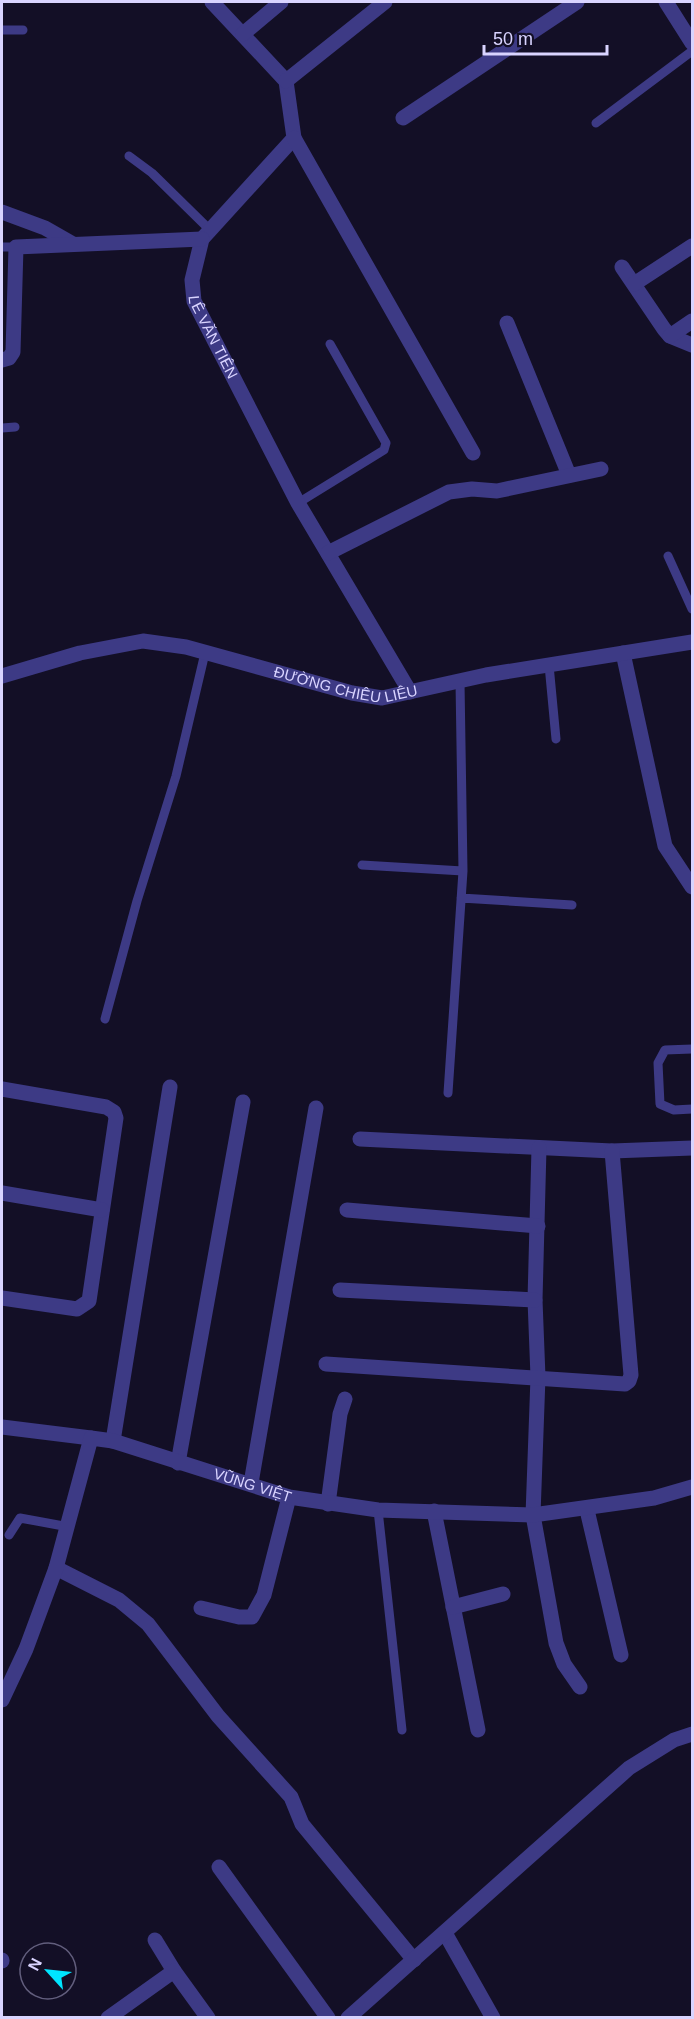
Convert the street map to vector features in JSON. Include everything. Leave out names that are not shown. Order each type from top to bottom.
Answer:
[{"type":"street","points":[[212,2],[286,81],[294,138],[473,453]]},
{"type":"street","points":[[243,34],[281,2]]},
{"type":"street","points":[[286,81],[385,2]]},
{"type":"street","points":[[403,118],[577,2]]},
{"type":"street","points":[[666,2],[693,43]]},
{"type":"street","name":"LÊ VĂN TIÊN","points":[[294,138],[206,235],[192,280],[194,302],[298,503],[410,692]]},
{"type":"street","points":[[2,212],[45,228],[74,244]]},
{"type":"street","points":[[2,360],[9,358],[13,352],[9,247],[206,235]]},
{"type":"street","points":[[634,284],[693,246]]},
{"type":"street","points":[[622,267],[670,336],[693,345]]},
{"type":"street","points":[[670,336],[693,321]]},
{"type":"street","points":[[507,323],[569,475]]},
{"type":"street","points":[[328,553],[449,492],[472,489],[497,491],[601,470]]},
{"type":"street","name":"ĐƯỜNG CHIÊU LIÊU","points":[[2,676],[80,652],[143,641],[186,647],[352,693],[382,698],[549,665],[693,642]]},
{"type":"street","points":[[623,653],[665,846],[693,887]]},
{"type":"street","points":[[113,1441],[170,1087]]},
{"type":"street","points":[[2,1089],[106,1107],[114,1112],[116,1118],[89,1301],[85,1306],[77,1309],[2,1298]]},
{"type":"street","points":[[178,1463],[243,1102]]},
{"type":"street","points":[[251,1483],[316,1108]]},
{"type":"street","points":[[360,1139],[612,1151],[693,1148]]},
{"type":"street","points":[[538,1148],[535,1300],[538,1377],[533,1515],[556,1643],[564,1664],[580,1687]]},
{"type":"street","points":[[326,1364],[625,1384],[631,1375],[612,1151]]},
{"type":"street","points":[[2,1193],[102,1210]]},
{"type":"street","points":[[347,1210],[538,1226]]},
{"type":"street","points":[[340,1290],[535,1300]]},
{"type":"street","points":[[328,1504],[340,1414],[345,1398]]},
{"type":"street","name":"VŨNG VIỆT","points":[[2,1427],[113,1441],[178,1463],[251,1483],[289,1497],[378,1510],[533,1515],[586,1510],[654,1498],[693,1487]]},
{"type":"street","points":[[2,1700],[26,1649],[56,1568],[92,1438]]},
{"type":"street","points":[[201,1608],[239,1617],[252,1617],[264,1595],[289,1497]]},
{"type":"street","points":[[586,1510],[621,1655]]},
{"type":"street","points":[[434,1511],[478,1730]]},
{"type":"street","points":[[56,1568],[119,1600],[148,1624],[218,1716],[291,1797],[302,1824],[414,1960]]},
{"type":"street","points":[[453,1607],[503,1594]]},
{"type":"street","points":[[348,2018],[629,1768],[674,1740],[693,1734]]},
{"type":"street","points":[[219,1867],[328,2018]]},
{"type":"street","points":[[445,1933],[494,2018]]},
{"type":"street","points":[[155,1940],[208,2018]]},
{"type":"street","points":[[108,2018],[174,1971]]},
{"type":"lane","points":[[2,30],[23,30]]},
{"type":"lane","points":[[596,123],[693,51]]},
{"type":"lane","points":[[129,156],[152,173],[206,235]]},
{"type":"lane","points":[[298,503],[384,450],[386,443],[330,344]]},
{"type":"lane","points":[[2,428],[15,427]]},
{"type":"lane","points":[[668,556],[693,609]]},
{"type":"lane","points":[[105,1019],[137,901],[176,776],[205,653]]},
{"type":"lane","points":[[549,665],[556,739]]},
{"type":"lane","points":[[448,1093],[463,871],[460,682]]},
{"type":"lane","points":[[362,866],[463,871]]},
{"type":"lane","points":[[461,897],[572,905]]},
{"type":"lane","points":[[693,1049],[665,1050],[658,1063],[660,1104],[674,1110],[693,1109]]},
{"type":"lane","points":[[378,1510],[402,1730]]},
{"type":"lane","points":[[9,1535],[20,1518],[69,1527]]}]
